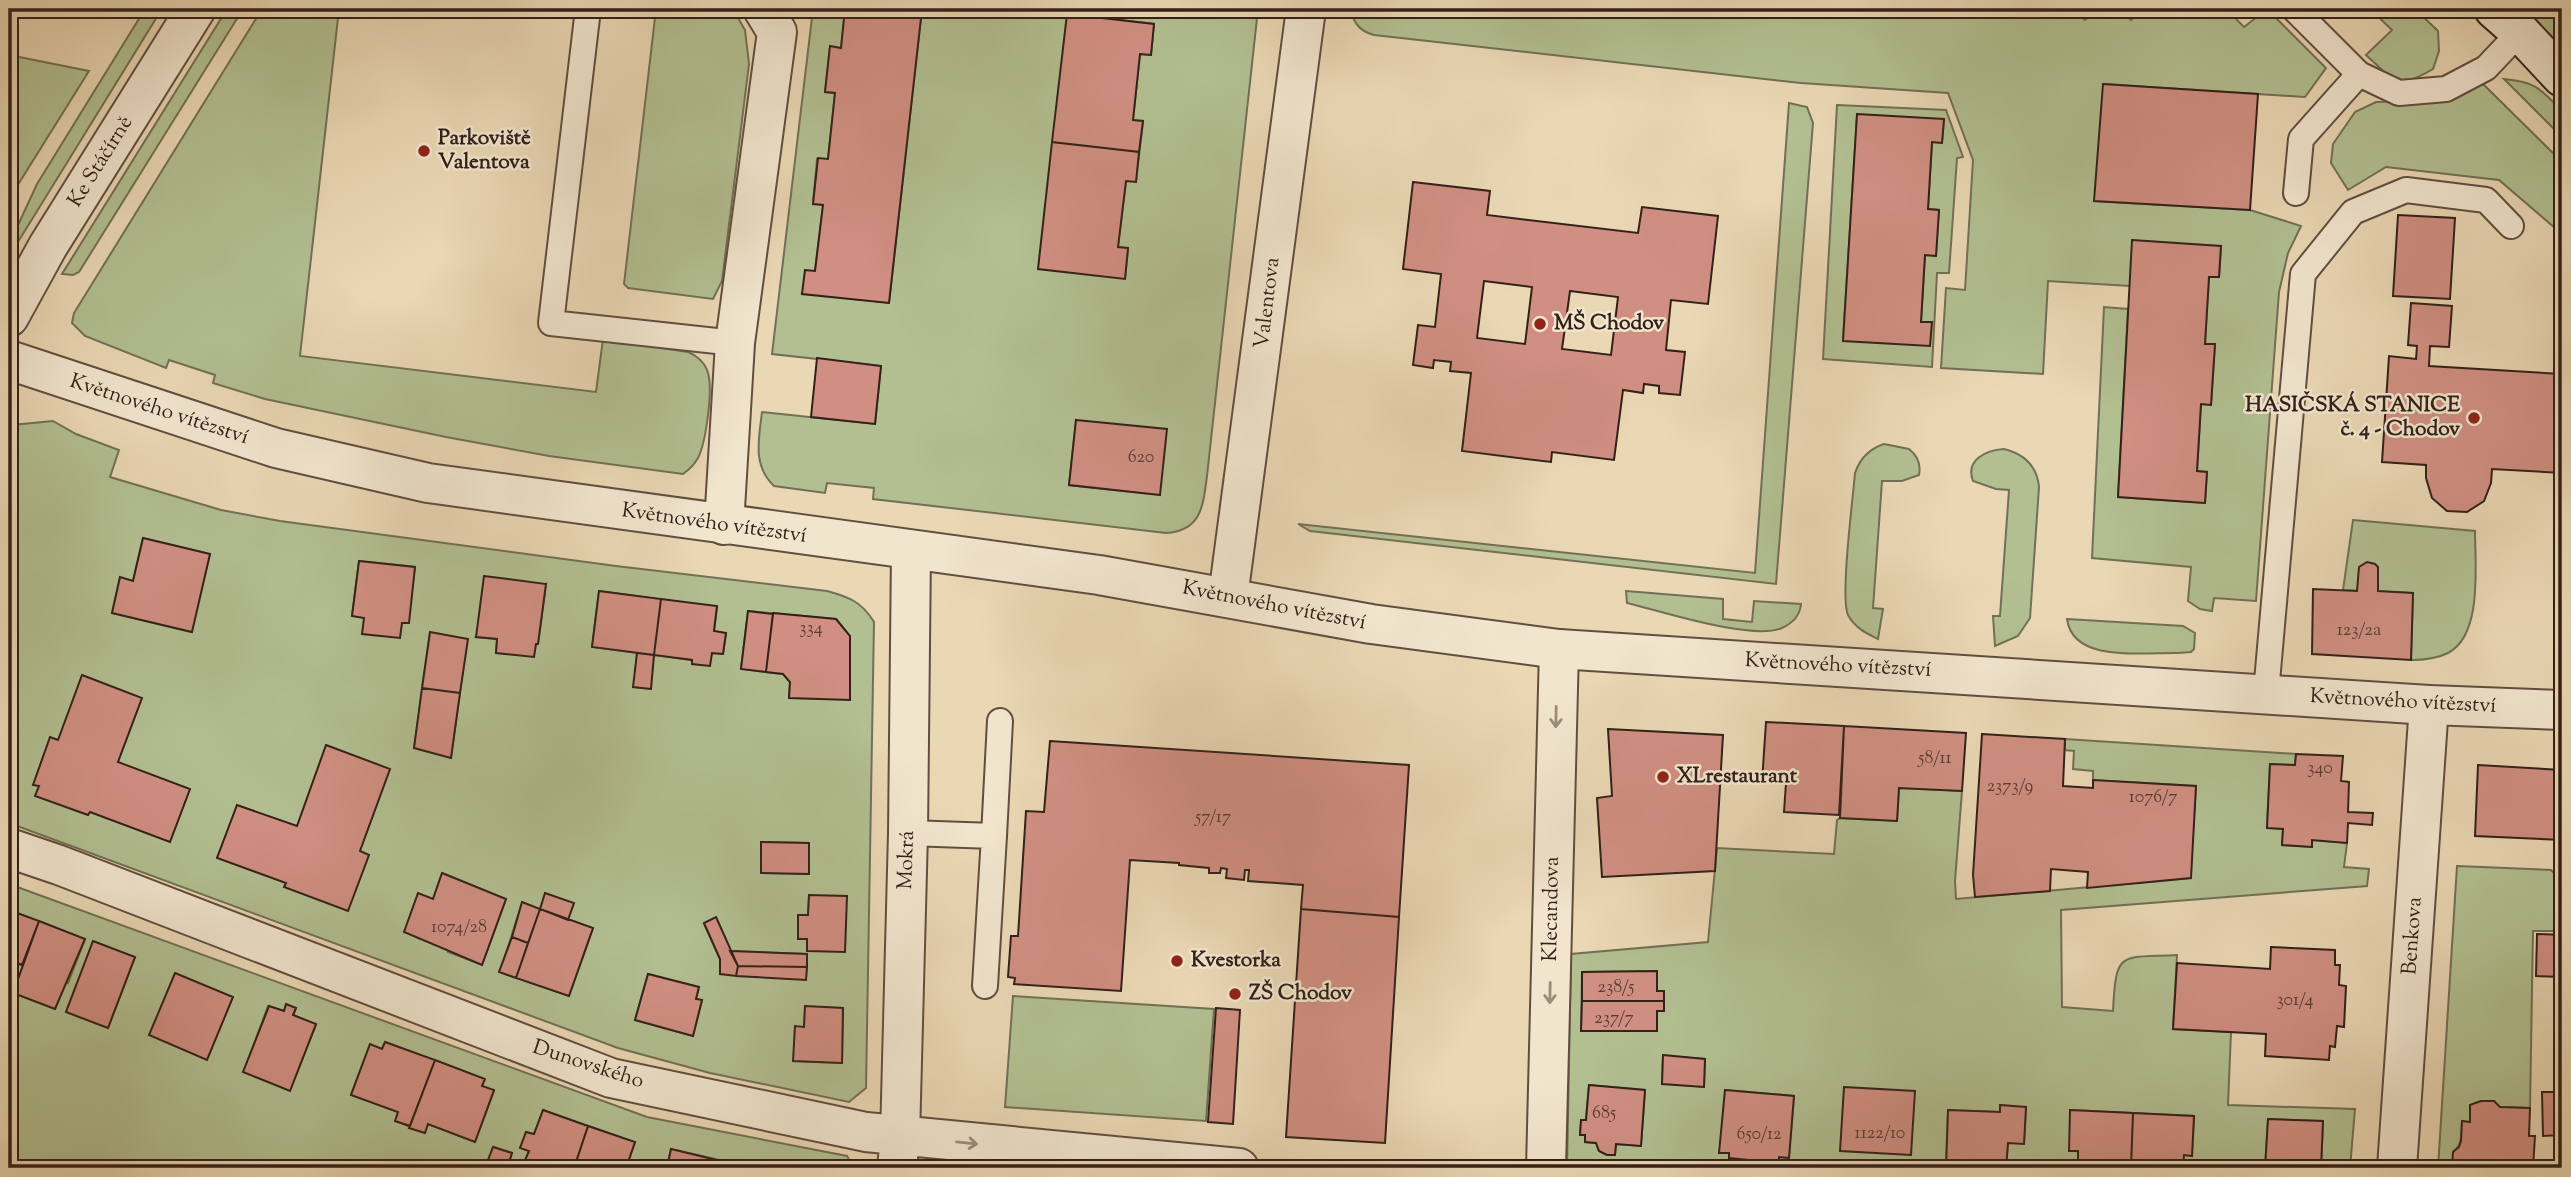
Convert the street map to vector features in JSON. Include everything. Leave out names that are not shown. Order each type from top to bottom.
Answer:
[{"type":"street","name":"Ke Stáčírně","points":[[9,317],[48,246],[196,9]]},
{"type":"street","points":[[724,525],[735,343],[777,32],[763,9]]},
{"type":"street","name":"Valentova","points":[[1228,597],[1306,9]]},
{"type":"street","points":[[2507,20],[2562,77]]},
{"type":"street","name":"Květnového vítězství","points":[[9,360],[288,451],[428,483],[1100,575],[1359,622],[1559,649],[2430,705],[2562,710]]},
{"type":"street","name":"Mokrá","points":[[898,1152],[908,833],[911,551]]},
{"type":"street","name":"Klecandova","points":[[1546,1168],[1559,649]]},
{"type":"street","name":"Benkova","points":[[2397,1168],[2430,705]]},
{"type":"street","name":"Dunovského","points":[[9,848],[611,1078],[866,1132],[898,1152],[1238,1168]]},
{"type":"lane","points":[[588,9],[551,323],[735,343]]},
{"type":"lane","points":[[2294,9],[2359,74],[2399,93],[2446,89],[2486,68],[2507,20]]},
{"type":"lane","points":[[2296,193],[2301,139],[2359,74]]},
{"type":"lane","points":[[2266,693],[2303,274],[2353,212],[2406,190],[2486,201],[2511,226]]},
{"type":"lane","points":[[985,986],[1000,721]]},
{"type":"lane","points":[[908,833],[994,836]]},
{"type":"green space","points":[[145,9],[160,12],[18,242],[14,243],[12,238],[37,184]]},
{"type":"green space","points":[[227,9],[243,9],[79,272],[73,275],[62,274]]},
{"type":"green space","points":[[262,9],[339,9],[300,356],[596,392],[603,339],[688,352],[706,367],[710,388],[704,440],[698,458],[690,469],[683,474],[549,456],[265,399],[213,383],[215,375],[169,360],[166,368],[85,336],[72,323],[74,313]]},
{"type":"green space","points":[[656,9],[733,9],[745,30],[749,64],[722,281],[713,299],[628,288],[624,284]]},
{"type":"green space","points":[[813,9],[845,9],[841,48],[830,47],[825,92],[835,93],[828,159],[817,159],[813,203],[823,205],[815,271],[802,293],[889,303],[922,9],[1258,9],[1206,487],[1198,515],[1187,527],[1166,533],[873,499],[874,488],[827,483],[825,493],[774,486],[762,469],[760,460],[762,412],[875,424],[881,366],[772,354]],"holes":[[[1067,14],[1154,24],[1151,55],[1140,54],[1133,120],[1143,122],[1136,181],[1126,181],[1118,247],[1128,249],[1125,279]],[[1076,420],[1159,495],[1069,485]]]},
{"type":"green space","points":[[1350,9],[2073,9],[2085,20],[2097,9],[2119,9],[2131,20],[2141,9],[2226,9],[2244,27],[2267,9],[2326,68],[2305,97],[2104,84],[2095,201],[2250,210],[2301,226],[2288,253],[2279,292],[2256,601],[2214,598],[2212,611],[2200,609],[2188,601],[2191,567],[2092,558],[2104,307],[2128,309],[2118,497],[2205,503],[2207,472],[2197,471],[2201,404],[2211,405],[2215,345],[2205,344],[2209,277],[2219,277],[2221,246],[2130,286],[2048,281],[2043,374],[1941,368],[1946,288],[1965,290],[1973,160],[1948,93],[1801,83],[1374,35],[1358,26]]},
{"type":"green space","points":[[2370,9],[2415,9],[2438,31],[2439,51],[2433,69],[2411,80],[2396,80],[2366,55],[2392,30]]},
{"type":"green space","points":[[2524,9],[2562,11],[2562,49]]},
{"type":"green space","points":[[9,55],[89,71],[9,199]]},
{"type":"green space","points":[[2504,79],[2524,82],[2537,88],[2562,111],[2562,137]]},
{"type":"green space","points":[[2482,83],[2562,162],[2562,234],[2499,180],[2386,167],[2348,190],[2331,163],[2333,144],[2355,112],[2376,102],[2431,100]]},
{"type":"green space","points":[[1789,103],[1807,107],[1813,123],[1776,584],[1310,531],[1298,524],[1755,573]]},
{"type":"green space","points":[[1837,105],[1946,110],[1963,157],[1957,158],[1949,273],[1937,273],[1932,367],[1823,359]],"holes":[[[1857,115],[1944,120],[1942,143],[1932,142],[1928,209],[1939,210],[1936,256],[1925,255],[1921,322],[1932,323],[1843,340]]]},
{"type":"green space","points":[[53,421],[76,434],[119,450],[110,477],[221,510],[280,521],[616,566],[827,591],[860,605],[874,622],[866,1088],[849,1102],[710,1073],[618,1048],[9,823],[9,428],[12,425]],"holes":[[[143,538],[210,554],[191,632],[112,613],[120,578],[133,581]],[[359,561],[415,567],[408,623],[352,616]],[[546,584],[538,644],[496,653],[497,639],[476,637]],[[599,591],[717,607],[714,631],[726,633],[723,654],[712,653],[692,660],[654,655],[650,689],[634,687],[637,653],[592,647]],[[748,611],[836,619],[850,636],[850,699],[789,698],[790,682],[783,674],[741,669]],[[430,633],[467,640],[451,758],[414,748]],[[761,842],[809,843],[809,874],[761,873]],[[442,873],[506,899],[482,965],[418,938],[418,894],[433,899]],[[809,896],[846,897],[807,939],[798,939],[798,915],[808,915]],[[522,903],[593,928],[569,996],[500,972]],[[716,918],[730,951],[807,954],[806,979],[720,973],[720,959],[704,924]],[[648,974],[699,987],[696,999],[702,1000],[693,1036],[635,1020]],[[805,1007],[843,1008],[842,1063],[794,1061],[795,1027],[804,1027]]]},
{"type":"green space","points":[[1884,444],[1909,449],[1917,458],[1920,471],[1919,475],[1902,481],[1882,481],[1873,608],[1883,609],[1878,639],[1861,630],[1851,620],[1845,589],[1855,473],[1866,455]]},
{"type":"green space","points":[[2004,449],[2018,454],[2028,462],[2036,473],[2039,487],[2030,618],[2018,636],[1995,646],[1993,616],[2000,616],[2009,490],[1996,489],[1973,481],[1971,474],[1975,462],[1984,454]]},
{"type":"green space","points":[[2353,520],[2475,531],[2476,579],[2472,615],[2459,644],[2448,653],[2411,660],[2413,593],[2343,590]]},
{"type":"green space","points":[[1626,591],[1723,599],[1723,619],[1752,622],[1754,601],[1801,604],[1793,621],[1786,626],[1768,631],[1750,631],[1627,603]]},
{"type":"green space","points":[[2067,619],[2183,626],[2195,633],[2194,649],[2191,652],[2130,654],[2096,649],[2082,643],[2072,633]]},
{"type":"green space","points":[[2065,739],[2296,754],[2295,765],[2270,764],[2267,827],[2283,829],[2282,845],[2311,847],[2312,840],[2347,843],[2344,867],[2369,869],[2367,886],[2061,910],[2062,1007],[2113,1011],[2116,977],[2125,961],[2143,956],[2177,955],[2173,1029],[2231,1032],[2228,1105],[2355,1109],[2350,1168],[2321,1168],[2323,1121],[2268,1119],[2265,1168],[2183,1168],[2184,1155],[2192,1155],[2194,1116],[2071,1110],[2078,1168],[2006,1168],[2008,1143],[2024,1143],[2026,1108],[2001,1105],[2000,1112],[1948,1110],[1946,1168],[1567,1168],[1571,954],[1708,942],[1717,848],[1834,854],[1837,820],[1840,818],[1897,821],[1899,788],[1962,791],[1956,899],[2190,878],[2196,786],[2093,780],[2093,771],[2073,769],[2074,751],[2065,750]],"holes":[[[1657,971],[1657,991],[1664,991],[1664,1011],[1657,1011],[1657,1031],[1581,1031],[1582,972]],[[1663,1056],[1705,1059],[1704,1087],[1662,1083]],[[1589,1085],[1645,1090],[1641,1146],[1616,1144],[1615,1155],[1607,1155],[1599,1151],[1596,1143],[1585,1142],[1585,1135],[1580,1135],[1581,1121],[1586,1120]],[[1725,1090],[1794,1096],[1789,1158],[1779,1157],[1778,1163],[1730,1158],[1729,1153],[1720,1153]]]},
{"type":"green space","points":[[2457,866],[2551,870],[2562,881],[2562,931],[2533,931],[2530,1108],[2500,1107],[2494,1101],[2481,1101],[2471,1105],[2470,1122],[2462,1122],[2460,1142],[2453,1152],[2453,1168],[2438,1168]]},
{"type":"green space","points":[[9,884],[647,1117],[847,1156],[854,1168],[723,1168],[724,1161],[671,1149],[667,1168],[626,1168],[635,1142],[543,1110],[534,1134],[521,1148],[529,1151],[524,1165],[532,1168],[507,1168],[512,1153],[494,1147],[485,1168],[9,1168],[9,960],[23,966],[13,993],[55,1009],[85,939],[9,910]],"holes":[[[93,942],[135,957],[108,1028],[66,1012]],[[286,1005],[296,1008],[293,1015],[316,1025],[290,1090],[244,1072],[268,1006],[284,1011]],[[385,1042],[484,1079],[482,1086],[494,1091],[475,1142],[428,1124],[424,1133],[396,1121],[398,1112],[351,1095],[370,1045],[382,1049]]]},
{"type":"green space","points":[[1013,996],[1214,1009],[1206,1121],[1005,1107]]},
{"type":"building","points":[[845,9],[922,9],[889,303],[802,294],[805,270],[815,271],[823,205],[813,204],[818,158],[828,159],[835,93],[825,92],[830,46],[841,48]]},
{"type":"building","points":[[1067,14],[1154,24],[1151,55],[1140,54],[1133,120],[1143,121],[1139,152],[1052,142]]},
{"type":"building","points":[[2103,84],[2258,94],[2250,210],[2094,201]]},
{"type":"building","points":[[1857,114],[1944,119],[1942,143],[1932,142],[1928,209],[1939,210],[1936,256],[1925,255],[1921,322],[1932,322],[1930,346],[1843,341]]},
{"type":"building","points":[[1052,142],[1139,152],[1136,182],[1126,181],[1118,247],[1128,248],[1125,279],[1038,269]]},
{"type":"building","points":[[1413,182],[1490,191],[1487,215],[1638,233],[1642,207],[1718,216],[1708,304],[1671,300],[1666,350],[1685,352],[1680,395],[1659,393],[1659,386],[1644,384],[1643,393],[1623,390],[1614,460],[1552,452],[1551,462],[1462,451],[1471,373],[1450,371],[1451,362],[1434,360],[1433,368],[1413,365],[1418,325],[1435,327],[1441,274],[1403,269]],"holes":[[[1484,281],[1532,287],[1525,344],[1477,338]],[[1570,291],[1618,297],[1611,355],[1562,349]]]},
{"type":"building","points":[[2398,215],[2455,218],[2450,299],[2393,296]]},
{"type":"building","points":[[2132,240],[2221,246],[2219,277],[2209,277],[2205,344],[2215,344],[2211,405],[2201,404],[2197,471],[2207,472],[2205,503],[2118,497]]},
{"type":"building","name":"HASIČSKÁ STANICE č. 4 - Chodov","points":[[2411,303],[2452,306],[2449,347],[2430,346],[2429,366],[2562,374],[2562,473],[2492,469],[2491,483],[2484,501],[2467,512],[2447,511],[2432,498],[2426,478],[2426,465],[2382,462],[2389,356],[2416,359],[2417,346],[2408,345]]},
{"type":"building","points":[[817,358],[881,366],[875,424],[811,417]]},
{"type":"building","points":[[1076,420],[1167,429],[1160,495],[1069,485]]},
{"type":"building","points":[[143,538],[210,554],[192,632],[112,613],[120,577],[133,581]]},
{"type":"building","points":[[359,561],[415,567],[409,623],[402,623],[400,638],[362,634],[364,618],[352,616]]},
{"type":"building","points":[[2367,562],[2378,567],[2378,591],[2413,593],[2411,660],[2312,654],[2313,589],[2357,591],[2359,567]]},
{"type":"building","points":[[484,576],[546,584],[534,657],[496,653],[497,639],[476,637]]},
{"type":"building","points":[[599,591],[661,599],[654,655],[592,647]]},
{"type":"building","points":[[661,599],[717,606],[714,631],[726,633],[723,654],[712,653],[710,666],[692,664],[692,660],[654,655]]},
{"type":"building","points":[[748,611],[773,614],[766,672],[741,669]]},
{"type":"building","points":[[773,613],[836,619],[850,636],[850,700],[789,698],[790,682],[783,674],[766,672]]},
{"type":"building","points":[[430,632],[468,639],[460,693],[422,688]]},
{"type":"building","points":[[637,653],[654,655],[651,689],[633,687]]},
{"type":"building","points":[[82,675],[142,698],[118,762],[190,789],[170,842],[90,812],[88,815],[35,796],[39,786],[33,785],[50,737],[58,740]]},
{"type":"building","points":[[422,688],[460,693],[451,758],[414,748]]},
{"type":"building","points":[[1766,722],[1844,726],[1839,815],[1784,812],[1786,783],[1762,782]]},
{"type":"building","points":[[1844,726],[1966,733],[1962,791],[1899,788],[1897,821],[1840,818]]},
{"type":"building","points":[[1608,729],[1723,735],[1715,871],[1602,877],[1597,798],[1612,796]]},
{"type":"building","points":[[1982,734],[2065,739],[2063,786],[2093,788],[2093,780],[2196,786],[2191,878],[2087,888],[2088,872],[2051,869],[2050,891],[1975,897],[1973,875]]},
{"type":"building","points":[[1050,741],[1409,765],[1399,917],[1301,909],[1303,885],[1248,881],[1249,870],[1245,870],[1244,880],[1226,878],[1227,869],[1221,868],[1220,873],[1209,873],[1209,868],[1179,863],[1130,860],[1121,991],[1014,984],[1015,978],[1008,977],[1011,936],[1018,936],[1026,811],[1044,812]]},
{"type":"building","points":[[326,745],[390,769],[360,851],[369,855],[348,911],[284,887],[286,883],[217,858],[237,805],[297,826]]},
{"type":"building","points":[[2296,754],[2343,756],[2341,781],[2349,782],[2348,812],[2373,813],[2372,825],[2348,823],[2347,843],[2312,840],[2312,847],[2282,845],[2283,829],[2267,828],[2270,764],[2295,765]]},
{"type":"building","points":[[2478,765],[2562,770],[2562,840],[2475,836]]},
{"type":"building","points":[[761,842],[809,843],[809,874],[761,873]]},
{"type":"building","points":[[442,873],[506,899],[482,965],[404,932],[418,893],[433,899]]},
{"type":"building","points":[[545,893],[574,903],[568,920],[540,909]]},
{"type":"building","points":[[809,895],[847,896],[845,952],[807,951],[807,939],[798,939],[798,915],[808,915]]},
{"type":"building","points":[[522,902],[540,909],[528,943],[512,937]]},
{"type":"building","points":[[540,909],[593,928],[569,996],[516,978]]},
{"type":"building","points":[[1301,909],[1399,917],[1385,1143],[1286,1137]]},
{"type":"building","points":[[9,910],[39,921],[22,965],[9,960]]},
{"type":"building","points":[[716,917],[738,966],[736,976],[720,974],[720,959],[704,923]]},
{"type":"building","points":[[39,921],[85,939],[55,1009],[13,993]]},
{"type":"building","points":[[2537,934],[2562,935],[2562,977],[2536,976]]},
{"type":"building","points":[[512,937],[528,943],[516,978],[499,972]]},
{"type":"building","points":[[93,941],[135,957],[108,1028],[66,1012]]},
{"type":"building","points":[[2271,947],[2335,950],[2335,965],[2340,965],[2339,985],[2346,986],[2344,1027],[2337,1026],[2335,1047],[2330,1046],[2329,1060],[2265,1056],[2266,1034],[2173,1029],[2177,963],[2270,969]]},
{"type":"building","points":[[730,951],[807,954],[807,967],[738,966]]},
{"type":"building","points":[[738,966],[807,967],[806,980],[736,976]]},
{"type":"building","points":[[1657,971],[1657,991],[1664,991],[1664,1001],[1582,1001],[1582,972]]},
{"type":"building","points":[[175,973],[233,997],[207,1060],[149,1035]]},
{"type":"building","points":[[648,974],[699,987],[696,999],[702,1000],[693,1036],[635,1020]]},
{"type":"building","points":[[1582,1001],[1664,1001],[1664,1011],[1657,1011],[1657,1031],[1581,1031]]},
{"type":"building","points":[[286,1004],[296,1008],[293,1015],[316,1024],[290,1091],[243,1072],[269,1006],[284,1011]]},
{"type":"building","points":[[805,1006],[843,1008],[842,1063],[793,1061],[795,1026],[804,1027]]},
{"type":"building","points":[[1216,1008],[1240,1010],[1233,1124],[1208,1122]]},
{"type":"building","points":[[385,1042],[435,1060],[410,1126],[395,1121],[398,1112],[351,1095],[370,1044],[382,1049]]},
{"type":"building","points":[[1663,1055],[1705,1059],[1704,1087],[1662,1084]]},
{"type":"building","points":[[435,1060],[485,1079],[482,1086],[494,1090],[475,1142],[428,1124],[425,1133],[409,1128]]},
{"type":"building","points":[[1589,1085],[1645,1090],[1641,1146],[1616,1144],[1615,1155],[1607,1155],[1599,1151],[1596,1143],[1585,1142],[1585,1135],[1580,1135],[1581,1120],[1586,1120]]},
{"type":"building","points":[[1844,1087],[1915,1091],[1911,1155],[1840,1151]]},
{"type":"building","points":[[1725,1090],[1794,1096],[1789,1158],[1779,1157],[1779,1163],[1729,1158],[1729,1153],[1719,1153]]},
{"type":"building","points":[[2542,1092],[2562,1092],[2562,1135],[2543,1136]]},
{"type":"building","points":[[2481,1101],[2494,1101],[2500,1107],[2530,1108],[2529,1136],[2535,1136],[2533,1168],[2452,1168],[2453,1152],[2461,1141],[2462,1121],[2470,1122],[2470,1105]]},
{"type":"building","points":[[2000,1105],[2026,1107],[2024,1144],[2008,1143],[2006,1168],[1946,1168],[1948,1110],[2000,1112]]},
{"type":"building","points":[[543,1110],[588,1126],[574,1168],[532,1168],[523,1165],[529,1151],[520,1148],[526,1132],[534,1134]]},
{"type":"building","points":[[2070,1110],[2133,1113],[2131,1168],[2078,1168],[2078,1151],[2069,1151]]},
{"type":"building","points":[[2133,1113],[2194,1116],[2192,1156],[2184,1155],[2183,1168],[2131,1168]]},
{"type":"building","points":[[2268,1119],[2323,1121],[2321,1168],[2265,1168]]},
{"type":"building","points":[[588,1126],[635,1142],[626,1168],[574,1168]]},
{"type":"building","points":[[2558,1139],[2562,1139],[2562,1168],[2558,1168]]},
{"type":"building","points":[[493,1147],[512,1153],[507,1168],[485,1168]]},
{"type":"building","points":[[671,1149],[725,1162],[723,1168],[667,1168]]},
{"type":"place","name":"Parkoviště Valentova","points":[[424,151]]},
{"type":"place","name":"MŠ Chodov","points":[[1540,324]]},
{"type":"place","name":"HASIČSKÁ STANICE č. 4 - Chodov","points":[[2474,418]]},
{"type":"place","name":"XLrestaurant","points":[[1663,777]]},
{"type":"place","name":"Kvestorka","points":[[1177,961]]},
{"type":"place","name":"ZŠ Chodov","points":[[1235,994]]}]
